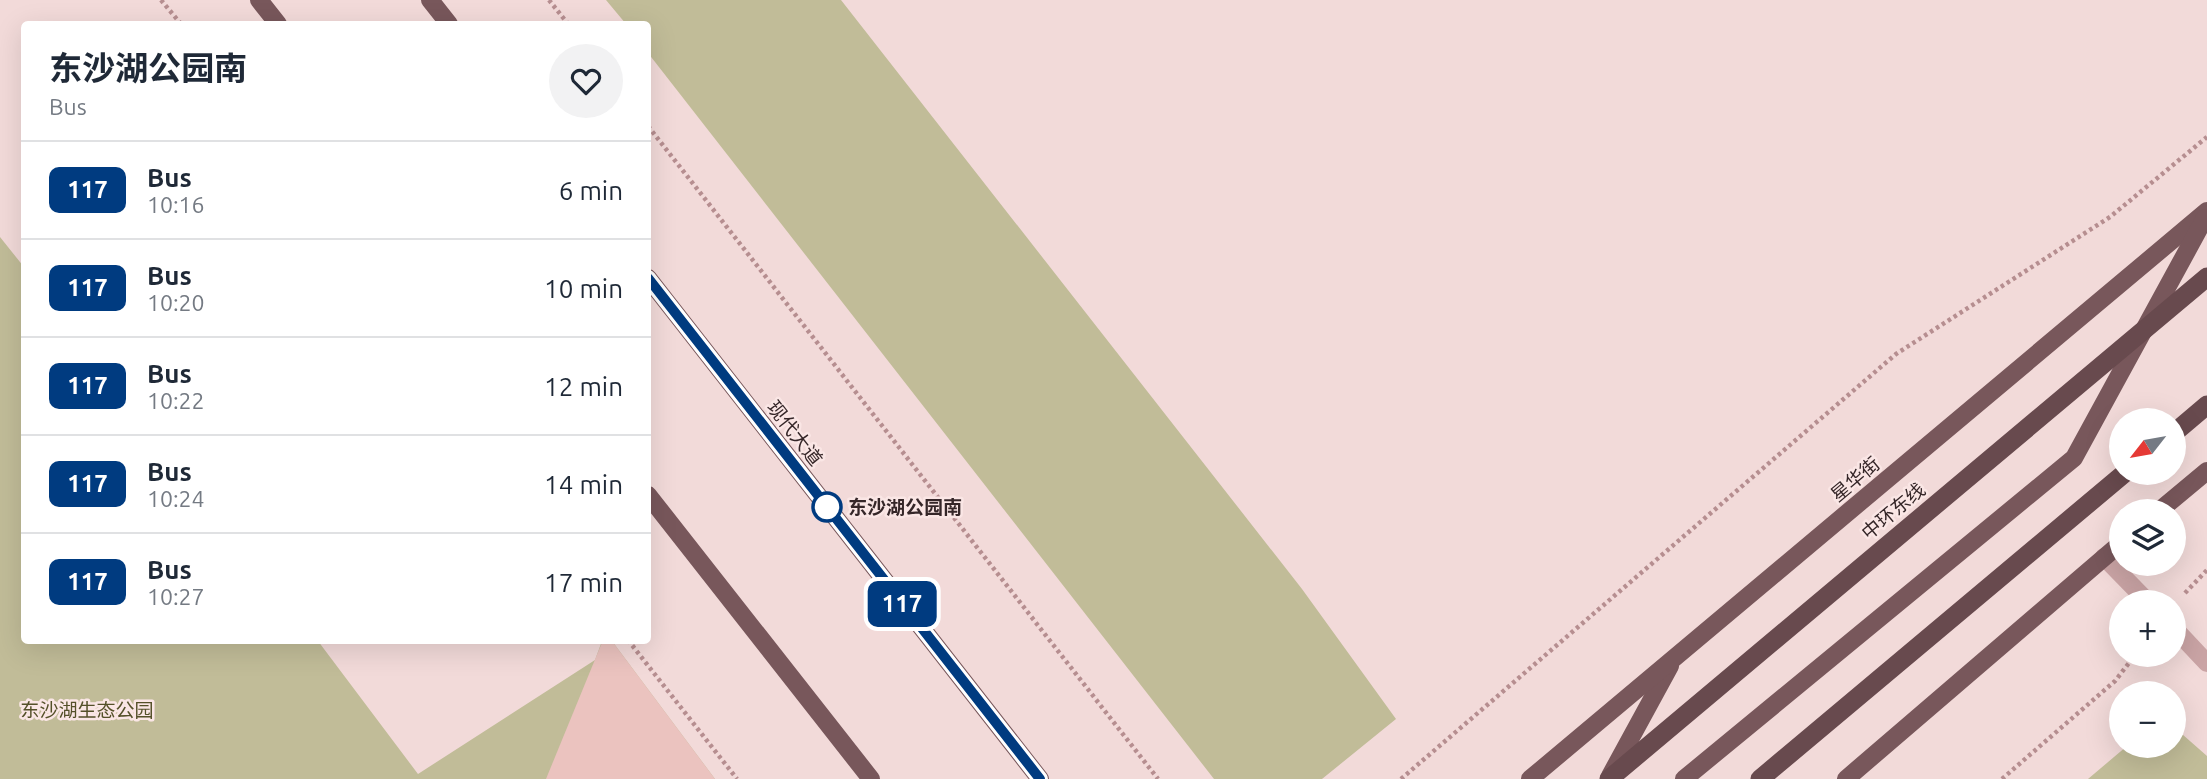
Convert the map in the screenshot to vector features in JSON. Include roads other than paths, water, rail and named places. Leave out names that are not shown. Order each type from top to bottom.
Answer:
[{"type":"highway","name":"中环东线","points":[[1609,779],[2207,277]]},
{"type":"highway","points":[[2186,423],[2207,405]]},
{"type":"highway","points":[[1760,779],[2111,485]]},
{"type":"main road","points":[[259,0],[276,21]]},
{"type":"main road","points":[[430,0],[447,21]]},
{"type":"main road","points":[[1684,779],[2074,458],[2207,213]]},
{"type":"main road","name":"星华街","points":[[1530,779],[2207,213]]},
{"type":"main road","name":"现代大道","points":[[651,282],[1040,779]]},
{"type":"main road","points":[[2173,499],[2207,471]]},
{"type":"main road","points":[[651,499],[871,779]]},
{"type":"main road","points":[[1846,779],[2109,553]]},
{"type":"main road","points":[[1609,779],[1675,656]]},
{"type":"lane","points":[[2104,557],[2136,590]]},
{"type":"lane","points":[[2186,641],[2207,663]]},
{"type":"place","name":"东沙湖公园南","points":[[827,507]]},
{"type":"park label","name":"东沙湖生态公园","points":[[87,710]]}]
